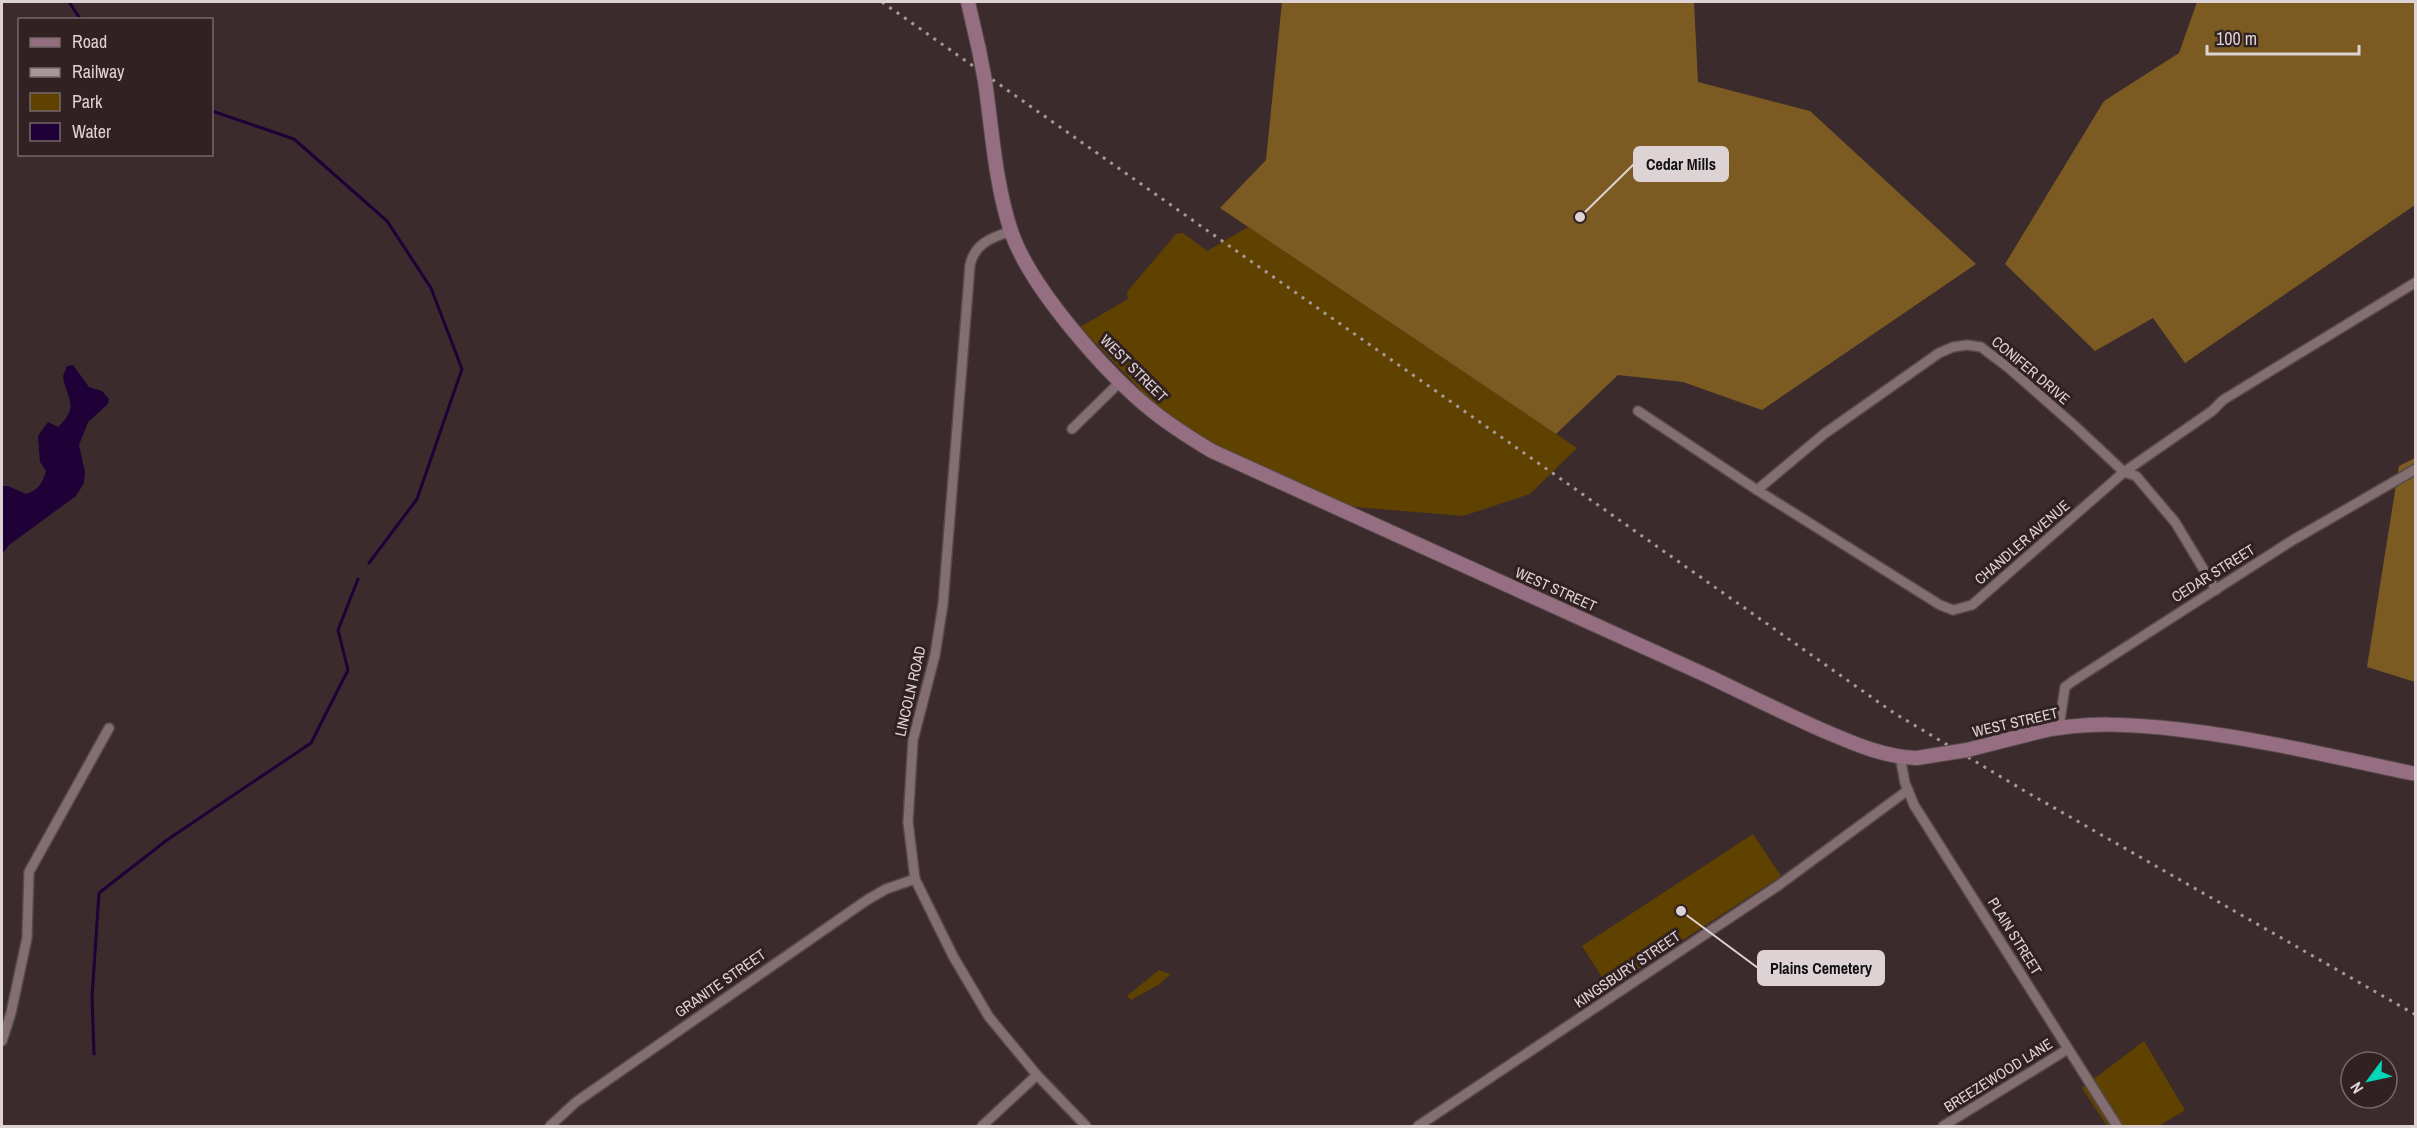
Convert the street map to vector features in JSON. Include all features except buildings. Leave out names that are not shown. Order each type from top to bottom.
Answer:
[{"type":"main road","name":"WEST STREET","points":[[968,2],[985,81],[997,171],[1011,231],[1036,280],[1074,330],[1121,381],[1157,415],[1212,451],[1857,745],[1917,758],[1967,750],[2059,727],[2111,724],[2241,737],[2415,774]]},
{"type":"street","name":"LINCOLN ROAD","points":[[1011,231],[981,244],[973,256],[968,273],[943,604],[935,655],[913,740],[908,822],[915,879],[973,992],[989,1017],[1037,1075],[1086,1126]]},
{"type":"street","name":"CHANDLER AVENUE","points":[[1638,411],[1757,490],[1940,605],[1953,610],[1972,605],[2124,472],[2212,411],[2223,400],[2415,282]]},
{"type":"street","name":"CONIFER DRIVE","points":[[1757,490],[1824,434],[1939,353],[1953,347],[1967,345],[1981,347],[2010,369],[2124,472],[2136,476],[2175,522],[2216,590]]},
{"type":"street","points":[[1072,429],[1121,381]]},
{"type":"street","name":"CEDAR STREET","points":[[2059,727],[2065,687],[2293,540],[2415,468]]},
{"type":"street","points":[[2,1041],[11,1013],[27,938],[29,872],[109,728]]},
{"type":"street","name":"PLAIN STREET","points":[[1900,756],[1914,805],[2117,1126]]},
{"type":"street","name":"KINGSBURY STREET","points":[[1418,1126],[1779,885],[1908,790]]},
{"type":"street","name":"GRANITE STREET","points":[[550,1126],[566,1110],[595,1089],[867,900],[886,889],[915,879]]},
{"type":"street","name":"BREEZEWOOD LANE","points":[[1943,1126],[2068,1049]]},
{"type":"street","points":[[982,1126],[1037,1075]]},
{"type":"green space","points":[[1248,227],[1577,448],[1530,494],[1463,516],[1320,504],[1207,450],[1156,406],[1080,327],[1128,299],[1127,292],[1176,234],[1183,233],[1207,251]]},
{"type":"green space","points":[[1753,834],[1781,876],[1609,988],[1582,946]]},
{"type":"green space","points":[[1159,970],[1171,974],[1158,985],[1131,1000],[1127,996]]},
{"type":"green space","points":[[2144,1041],[2185,1110],[2159,1126],[2107,1126],[2082,1088]]},
{"type":"shaded area","points":[[1282,2],[1694,2],[1698,82],[1810,111],[1976,264],[1762,410],[1683,382],[1618,375],[1556,434],[1220,208],[1266,160]]},
{"type":"shaded area","points":[[2197,2],[2415,2],[2415,205],[2185,363],[2153,318],[2095,351],[2005,264],[2104,101],[2179,53]]},
{"type":"shaded area","points":[[2415,458],[2415,682],[2367,667],[2399,466]]},
{"type":"water","points":[[73,365],[89,387],[102,391],[109,399],[108,404],[88,422],[79,445],[85,472],[84,483],[76,496],[9,545],[2,554],[2,486],[8,486],[26,494],[42,482],[46,471],[40,462],[38,436],[48,422],[58,427],[69,413],[70,402],[63,376],[67,366]]},
{"type":"waterway","points":[[69,2],[80,18]]},
{"type":"waterway","points":[[213,111],[294,139],[387,221],[431,288],[462,369],[417,499],[369,563]]},
{"type":"waterway","points":[[94,1054],[92,997],[99,893],[167,840],[311,743],[348,670],[338,630],[358,579]]},
{"type":"railway","points":[[882,2],[1894,713],[2023,790],[2416,1015]]},
{"type":"place","name":"Cedar Mills","points":[[1580,217]]},
{"type":"place","name":"Plains Cemetery","points":[[1681,911]]}]
